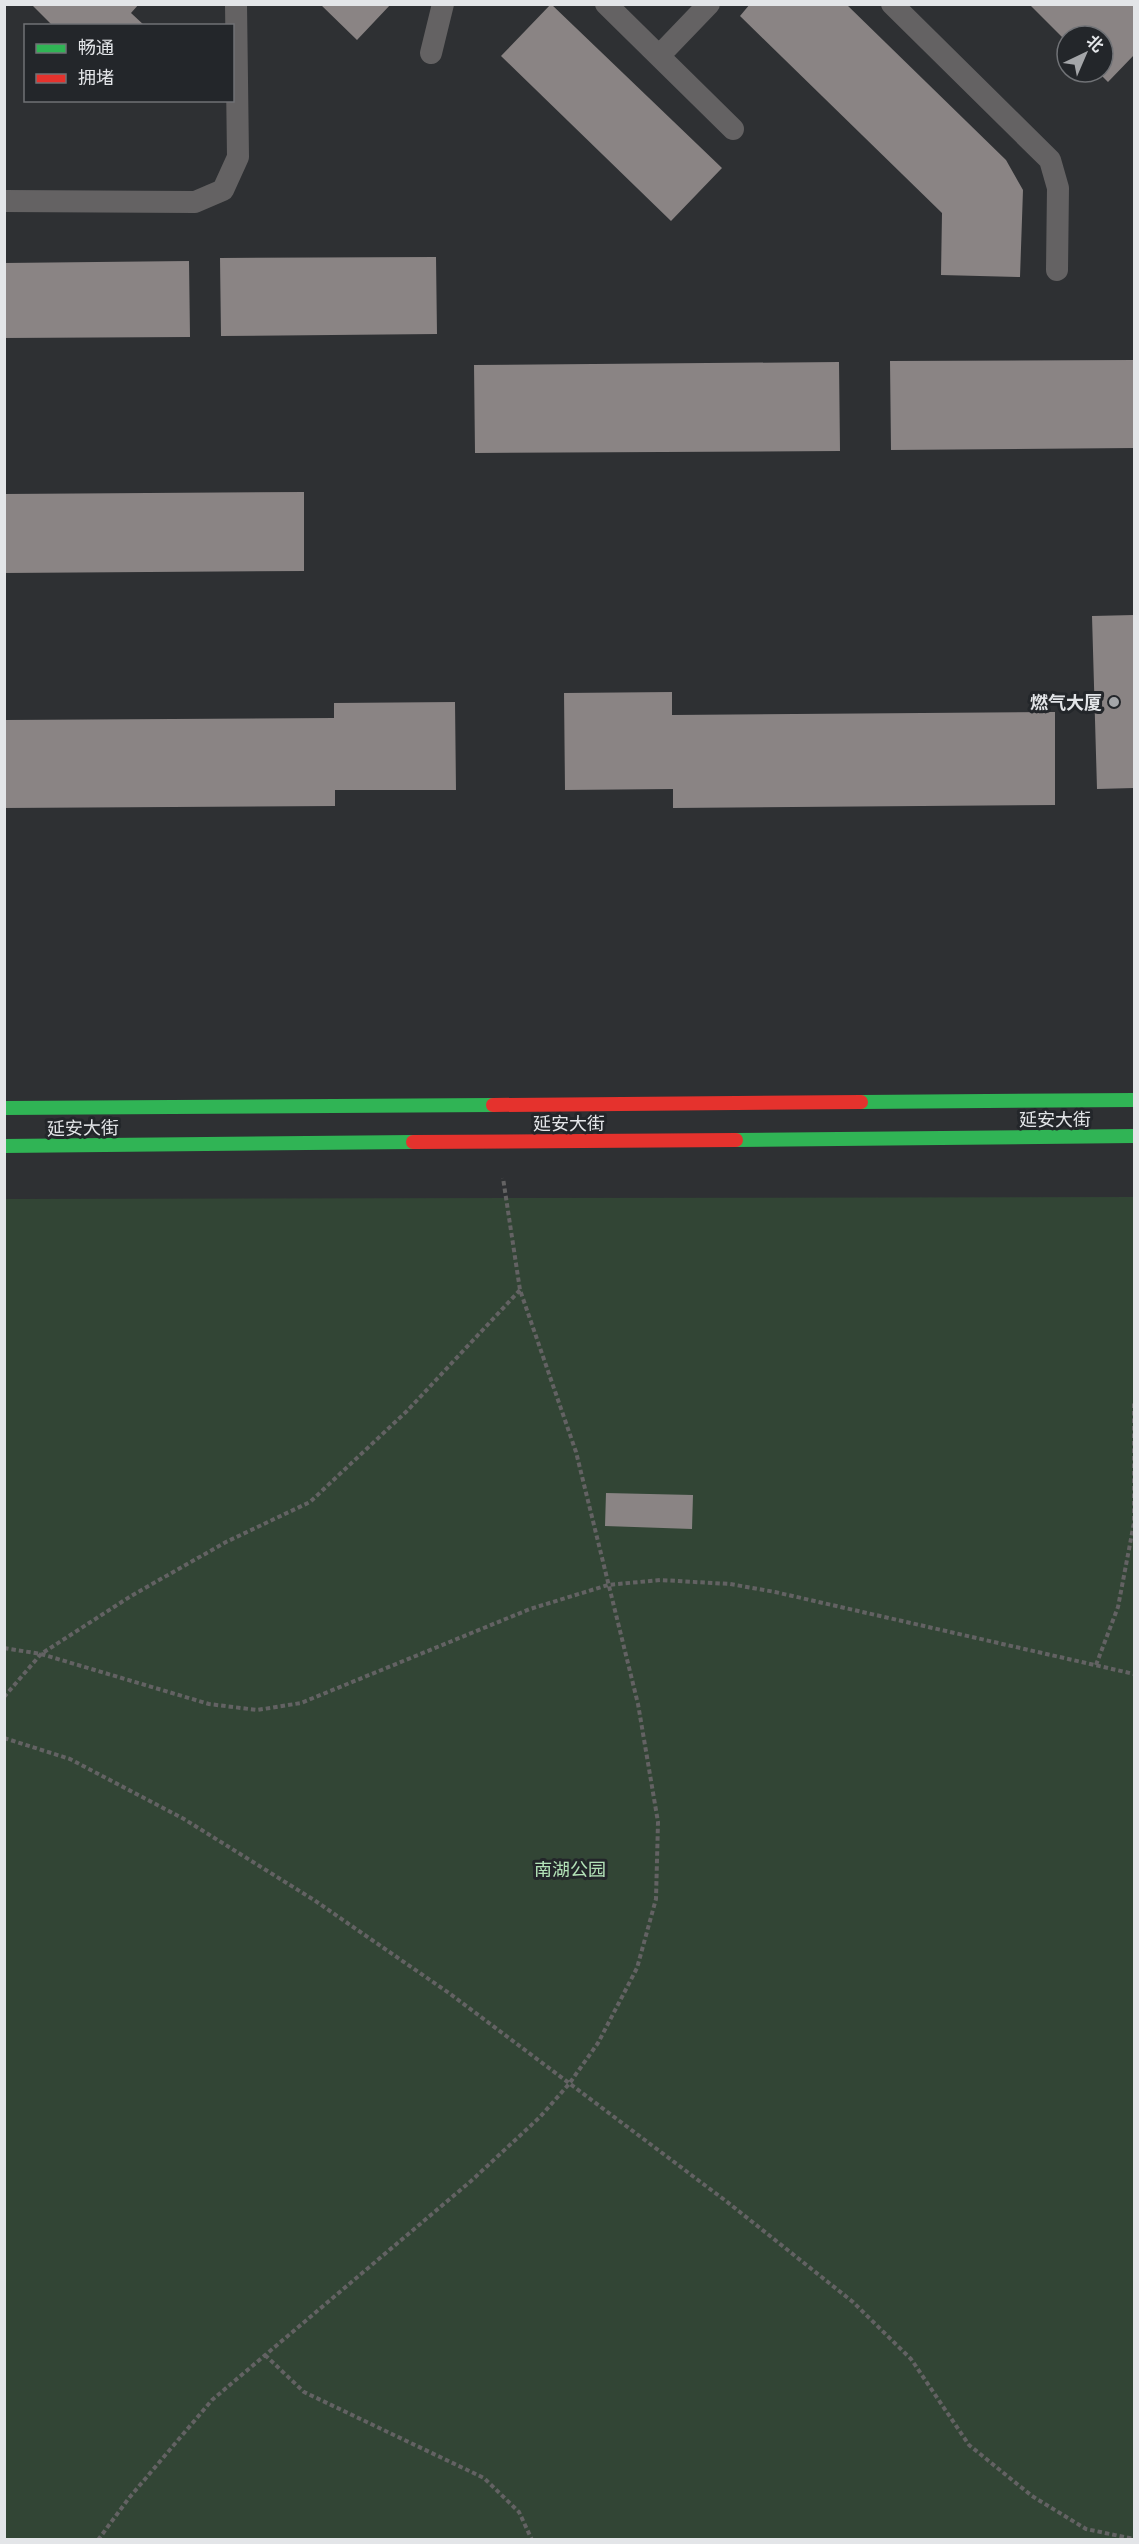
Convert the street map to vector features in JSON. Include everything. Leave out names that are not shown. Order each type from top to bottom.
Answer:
[{"type":"main road","name":"延安大街","points":[[4,1108],[1134,1100]]},
{"type":"main road","name":"延安大街","points":[[4,1146],[1134,1136]]},
{"type":"lane","points":[[4,201],[195,202],[223,190],[238,157],[236,4]]},
{"type":"lane","points":[[431,53],[443,4]]},
{"type":"lane","points":[[606,4],[734,129]]},
{"type":"lane","points":[[659,56],[709,4]]},
{"type":"lane","points":[[892,4],[1050,160],[1058,188],[1057,270]]},
{"type":"path","points":[[98,2540],[129,2498],[212,2400],[471,2181],[540,2117],[569,2085],[598,2043],[637,1968],[656,1899],[658,1822],[638,1704],[576,1452],[520,1290],[498,1142]]},
{"type":"path","points":[[4,1697],[41,1654],[131,1596],[226,1542],[310,1502],[407,1411],[520,1290]]},
{"type":"path","points":[[1096,1665],[1118,1607],[1134,1523],[1134,1401]]},
{"type":"path","points":[[4,1648],[41,1654],[209,1704],[257,1710],[301,1703],[530,1609],[608,1585],[660,1580],[753,1588],[1134,1674]]},
{"type":"path","points":[[4,1738],[70,1759],[184,1818],[333,1913],[449,1993],[726,2201],[853,2302],[911,2359],[969,2445],[1032,2496],[1086,2529],[1134,2539]]},
{"type":"path","points":[[265,2355],[304,2392],[484,2478],[519,2512],[532,2540]]},
{"type":"green space","name":"南湖公园","points":[[1134,1197],[1134,2539],[5,2539],[4,1199]]},
{"type":"building","points":[[31,4],[139,4],[131,13],[143,24],[51,24]]},
{"type":"building","points":[[320,4],[391,4],[357,40]]},
{"type":"building","points":[[551,4],[722,168],[671,221],[501,56]]},
{"type":"building","points":[[750,4],[846,4],[1006,160],[1023,190],[1020,277],[941,275],[942,213],[740,16]]},
{"type":"building","points":[[1029,4],[1134,4],[1134,55],[1115,75],[1115,24],[1055,24],[1055,30]]},
{"type":"building","points":[[436,257],[437,334],[221,336],[220,258]]},
{"type":"building","points":[[189,261],[190,337],[4,338],[4,263]]},
{"type":"building","points":[[1134,360],[1134,448],[891,450],[890,361]]},
{"type":"building","points":[[839,362],[840,451],[475,453],[474,365]]},
{"type":"building","points":[[304,492],[304,571],[4,573],[4,494]]},
{"type":"building","name":"燃气大厦","points":[[1134,615],[1134,788],[1097,789],[1092,616]]},
{"type":"building","points":[[672,692],[672,715],[1055,712],[1055,805],[673,808],[673,789],[565,790],[564,693]]},
{"type":"building","points":[[455,702],[456,790],[335,790],[335,806],[4,808],[4,720],[334,718],[334,703]]},
{"type":"building","points":[[606,1493],[693,1495],[692,1529],[605,1526]]},
{"type":"traffic: fast","points":[[861,1102],[1134,1100]]},
{"type":"traffic: fast","points":[[4,1108],[493,1105]]},
{"type":"traffic: fast","points":[[736,1140],[1134,1136]]},
{"type":"traffic: fast","points":[[4,1146],[413,1142]]},
{"type":"traffic: jam","points":[[493,1105],[861,1102]]},
{"type":"traffic: jam","points":[[413,1142],[736,1140]]},
{"type":"place","name":"燃气大厦","points":[[1114,702]]}]
